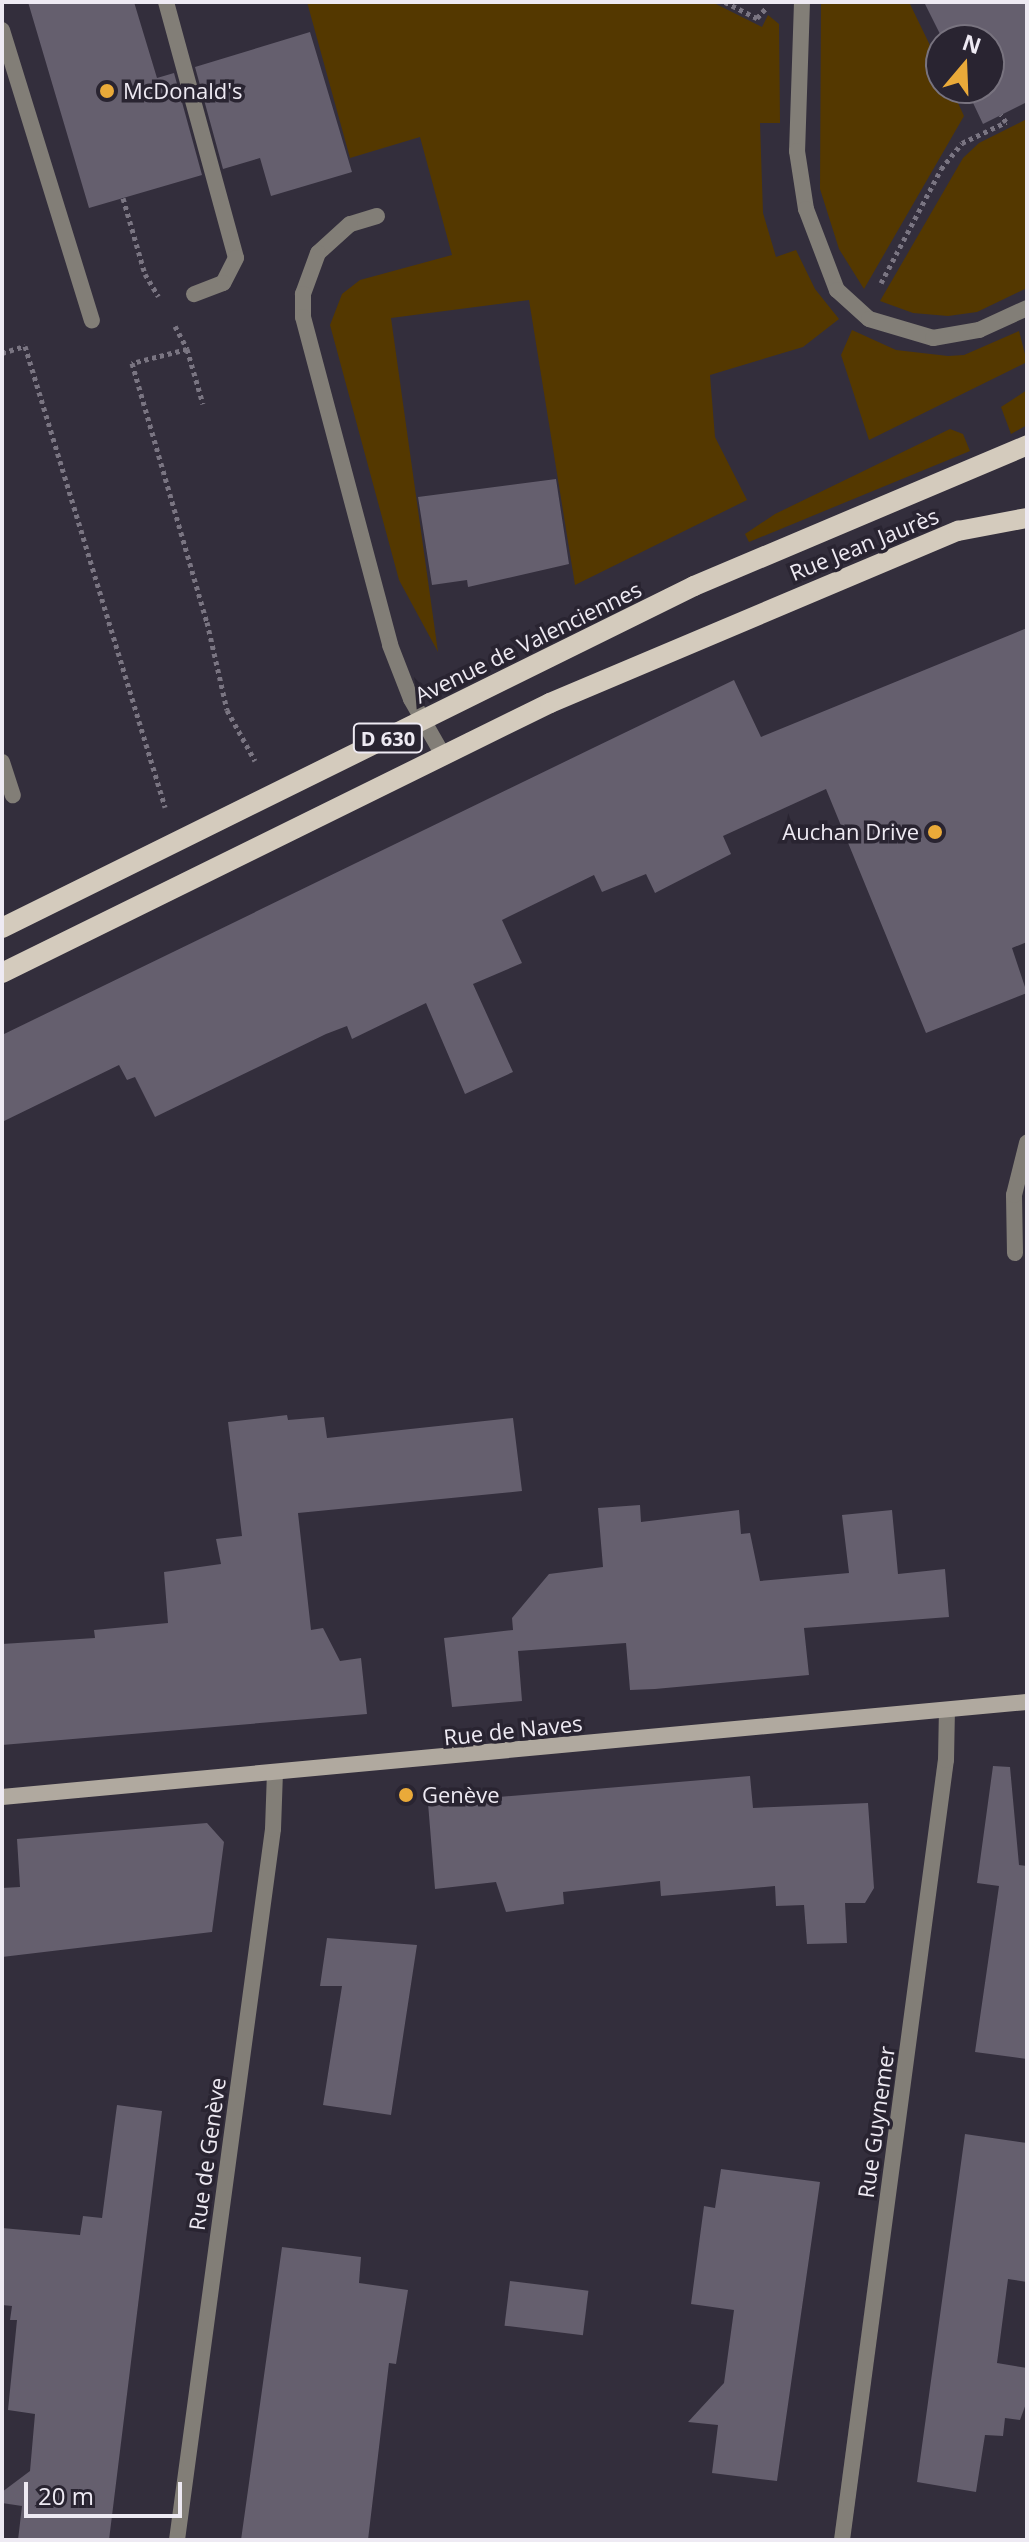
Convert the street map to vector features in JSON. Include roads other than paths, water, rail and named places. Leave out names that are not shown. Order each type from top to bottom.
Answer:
[{"type":"main road","name":"Rue Jean Jaurès","points":[[775,549],[1027,445]]},
{"type":"main road","name":"Rue Jean Jaurès","points":[[443,755],[723,629],[958,531],[1027,518]]},
{"type":"main road","name":"Avenue de Valenciennes","points":[[2,928],[775,549]]},
{"type":"main road","name":"D 630","points":[[2,973],[443,755]]},
{"type":"main road","name":"Rue de Naves","points":[[2,1797],[1027,1702]]},
{"type":"street","points":[[166,2],[236,258],[223,283],[194,294]]},
{"type":"street","points":[[802,2],[797,115],[803,195],[826,267],[858,312],[890,328],[933,338],[979,330],[1027,308]]},
{"type":"street","points":[[2,30],[92,320]]},
{"type":"street","points":[[377,216],[350,224],[318,253],[303,294],[303,317],[390,645],[423,720],[443,755]]},
{"type":"street","points":[[2,762],[13,795]]},
{"type":"street","points":[[1015,1253],[1014,1195],[1027,1143]]},
{"type":"street","name":"Rue Guynemer","points":[[842,2540],[946,1760],[947,1710]]},
{"type":"street","name":"Rue de Genève","points":[[177,2540],[273,1829],[275,1773]]},
{"type":"place","name":"McDonald's","points":[[107,91]]},
{"type":"place","name":"Auchan Drive","points":[[935,832]]},
{"type":"place","name":"Genève","points":[[406,1795]]}]
